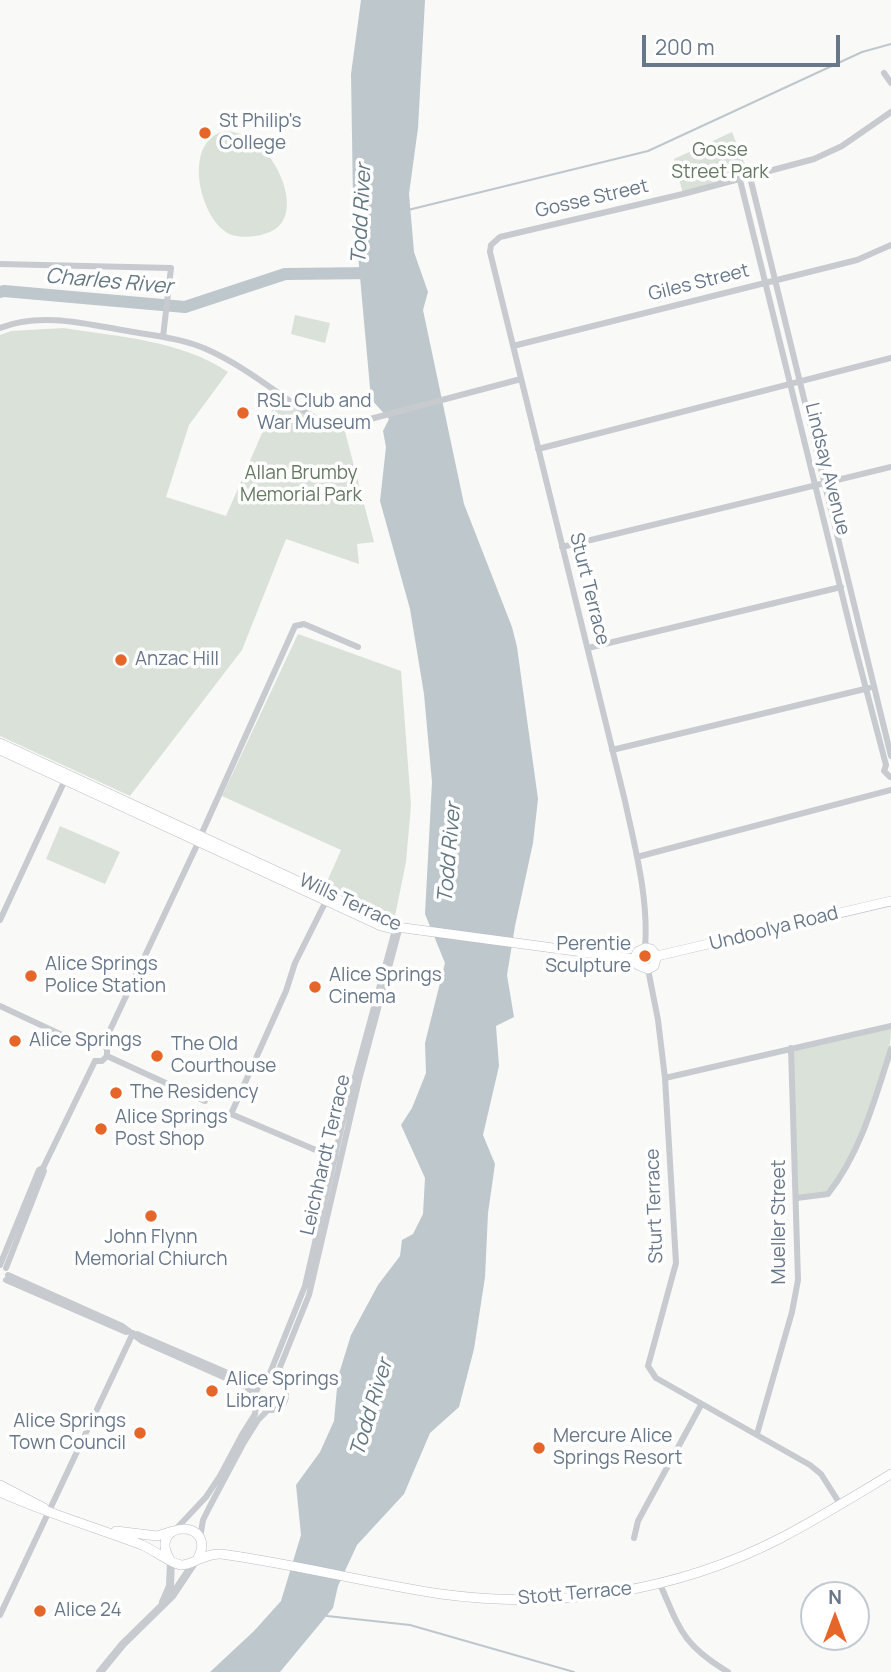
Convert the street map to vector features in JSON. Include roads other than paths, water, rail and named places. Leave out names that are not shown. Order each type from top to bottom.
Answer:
[{"type":"main road","name":"Wills Terrace","points":[[0,743],[66,777],[328,898],[381,926],[400,929]]},
{"type":"main road","name":"Wills Terrace","points":[[0,750],[66,777]]},
{"type":"main road","name":"Undoolya Road","points":[[657,956],[891,901]]},
{"type":"main road","points":[[400,929],[635,959],[641,967],[648,969],[656,963],[657,956],[652,949],[645,948],[637,952],[635,959]]},
{"type":"main road","name":"Stott Terrace","points":[[197,1559],[214,1554],[236,1556],[441,1594],[512,1600],[596,1596],[660,1584],[719,1565],[778,1539],[891,1474]]},
{"type":"main road","points":[[0,1485],[49,1511]]},
{"type":"main road","points":[[0,1492],[34,1507],[49,1511],[87,1526],[143,1545],[181,1565],[197,1559],[202,1549],[200,1539],[188,1529],[157,1536],[87,1526]]},
{"type":"main road","points":[[171,1560],[165,1545],[174,1531]]},
{"type":"main road","name":"Stott Terrace","points":[[200,1539],[236,1556]]},
{"type":"street","points":[[884,73],[891,83]]},
{"type":"street","name":"Gosse Street","points":[[494,241],[500,237],[740,180],[814,159],[842,146],[891,111]]},
{"type":"street","name":"Lindsay Avenue","points":[[750,177],[891,756]]},
{"type":"street","name":"Lindsay Avenue","points":[[740,180],[865,689],[888,764],[884,771],[890,777]]},
{"type":"street","name":"Sturt Terrace","points":[[494,241],[490,252],[637,857],[644,909],[645,948]]},
{"type":"street","name":"Giles Street","points":[[513,346],[857,260],[891,245]]},
{"type":"street","points":[[0,264],[171,268],[163,337]]},
{"type":"street","points":[[0,328],[37,320],[68,321],[191,343],[215,353],[315,418],[333,425],[374,418],[521,379]]},
{"type":"street","points":[[538,449],[891,358]]},
{"type":"street","points":[[562,547],[891,467]]},
{"type":"street","points":[[588,648],[850,586]]},
{"type":"street","points":[[103,1045],[295,626],[304,624],[358,647]]},
{"type":"street","points":[[612,750],[874,687]]},
{"type":"street","points":[[0,920],[66,777]]},
{"type":"street","points":[[637,857],[891,790],[890,777]]},
{"type":"street","points":[[328,898],[295,963],[286,991],[231,1114],[337,1159]]},
{"type":"street","name":"Leichhardt Terrace","points":[[262,1383],[270,1373],[305,1286],[400,929]]},
{"type":"street","name":"Sturt Terrace","points":[[648,969],[665,1078],[676,1263],[648,1366],[656,1378],[810,1465],[821,1474],[840,1504]]},
{"type":"street","points":[[0,1006],[90,1048]]},
{"type":"street","points":[[665,1078],[891,1026]]},
{"type":"street","points":[[95,1044],[103,1045],[107,1049],[107,1056],[102,1061],[95,1061],[90,1056],[90,1048],[95,1044]]},
{"type":"street","name":"Mueller Street","points":[[757,1434],[799,1280],[791,1048]]},
{"type":"street","points":[[797,1198],[828,1194],[839,1180],[866,1127],[891,1049]]},
{"type":"street","points":[[107,1056],[205,1101]]},
{"type":"street","points":[[95,1061],[40,1170],[4,1274],[120,1330],[251,1383],[275,1381],[282,1385],[286,1396],[283,1404],[268,1410],[258,1420],[243,1444],[206,1513],[200,1539]]},
{"type":"street","name":"Leichhardt Terrace","points":[[282,1385],[278,1370],[309,1296],[337,1159]]},
{"type":"street","points":[[133,1333],[142,1341],[246,1387],[268,1410]]},
{"type":"street","points":[[0,1615],[133,1333]]},
{"type":"street","points":[[174,1531],[206,1497],[220,1476],[256,1414],[262,1383]]},
{"type":"street","points":[[634,1538],[638,1521],[701,1405]]},
{"type":"street","points":[[100,1672],[123,1644],[177,1590],[197,1559]]},
{"type":"street","points":[[158,1611],[170,1586],[171,1560]]},
{"type":"street","points":[[660,1584],[680,1630],[688,1641],[699,1654],[728,1672]]},
{"type":"water","name":"Todd River","points":[[361,0],[425,0],[418,128],[409,194],[414,252],[428,292],[423,310],[464,504],[512,627],[517,647],[538,799],[533,843],[507,975],[514,1017],[496,1026],[499,1066],[483,1135],[495,1164],[488,1213],[485,1277],[474,1349],[459,1407],[430,1433],[404,1494],[357,1545],[338,1586],[333,1608],[280,1672],[210,1672],[254,1631],[281,1601],[301,1535],[296,1485],[320,1452],[334,1421],[338,1377],[351,1335],[378,1285],[400,1256],[402,1240],[413,1234],[423,1214],[425,1178],[401,1125],[412,1108],[426,1073],[425,1043],[445,963],[425,914],[432,782],[424,694],[410,609],[380,501],[386,447],[383,431],[389,419],[371,399],[353,199],[351,74]]},
{"type":"waterway","points":[[408,210],[648,151],[862,52],[891,44]]},
{"type":"waterway","name":"Charles River","points":[[0,292],[185,307],[285,274],[375,273]]},
{"type":"waterway","points":[[327,1616],[410,1625],[574,1672]]},
{"type":"place","name":"St Philip's College","points":[[205,133]]},
{"type":"place","name":"RSL Club and War Museum","points":[[243,413]]},
{"type":"place","name":"Anzac Hill","points":[[121,660]]},
{"type":"place","name":"Perentie Sculpture","points":[[645,956]]},
{"type":"place","name":"Alice Springs Police Station","points":[[31,976]]},
{"type":"place","name":"Alice Springs Cinema","points":[[315,987]]},
{"type":"place","name":"Alice Springs","points":[[15,1041]]},
{"type":"place","name":"The Old Courthouse","points":[[157,1056]]},
{"type":"place","name":"The Residency","points":[[116,1093]]},
{"type":"place","name":"Alice Springs Post Shop","points":[[101,1129]]},
{"type":"place","name":"John Flynn Memorial Chiurch","points":[[151,1216]]},
{"type":"place","name":"Alice Springs Library","points":[[212,1391]]},
{"type":"place","name":"Alice Springs Town Council","points":[[140,1433]]},
{"type":"place","name":"Mercure Alice Springs Resort","points":[[539,1448]]},
{"type":"place","name":"Alice 24","points":[[40,1611]]},
{"type":"park label","name":"Gosse Street Park","points":[[720,162]]},
{"type":"park label","name":"Allan Brumby Memorial Park","points":[[301,485]]}]
